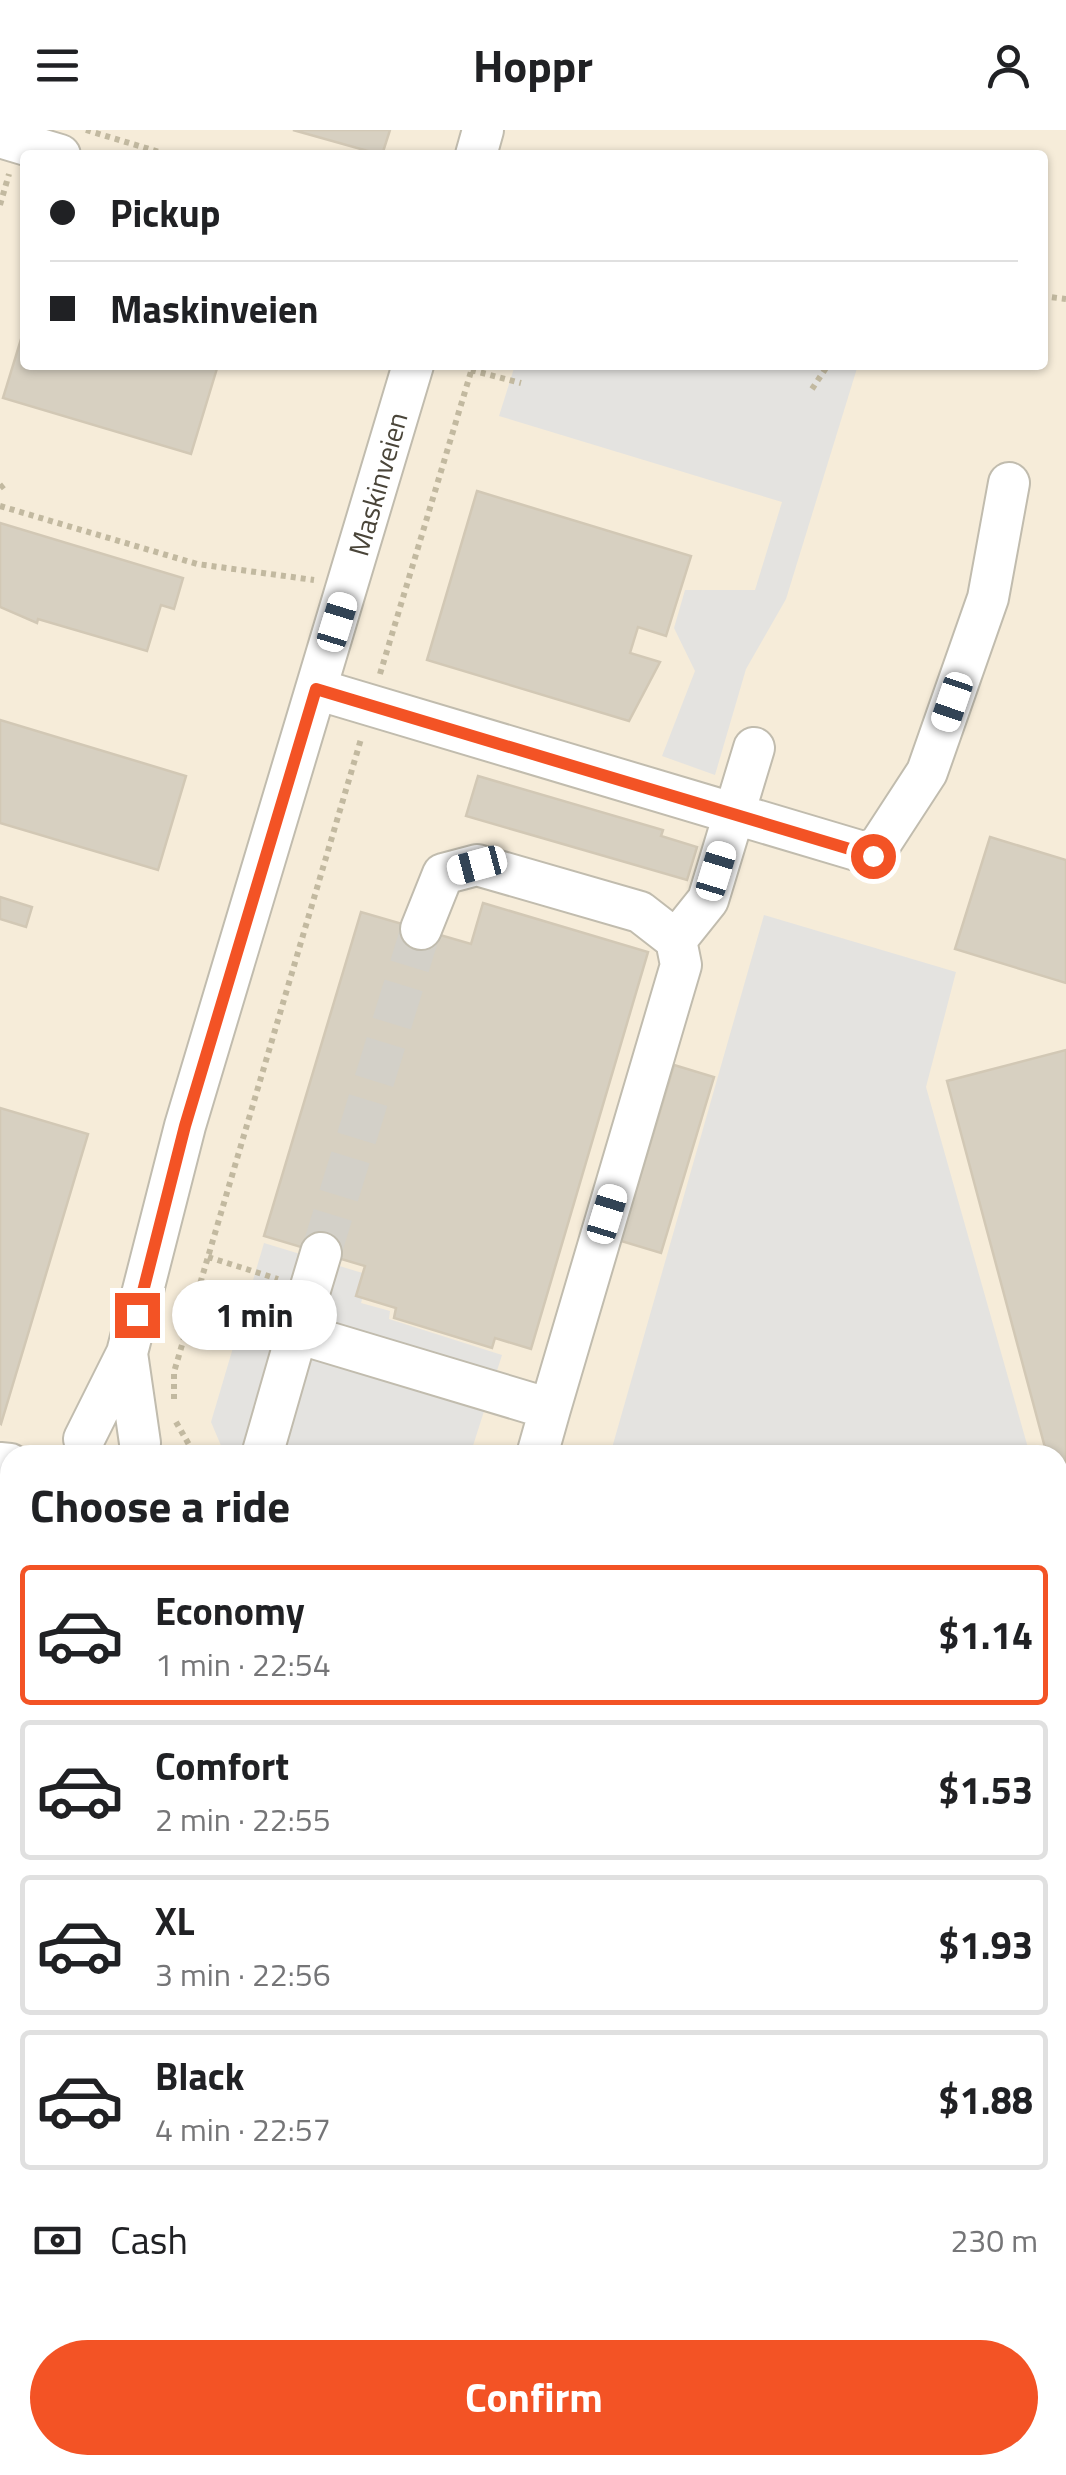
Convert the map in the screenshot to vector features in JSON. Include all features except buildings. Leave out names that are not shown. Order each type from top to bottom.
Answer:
[{"type":"street","name":"Maskinveien","points":[[76,1445],[127,1353],[185,1126],[412,370]]},
{"type":"street","points":[[316,689],[873,856],[928,772],[988,598],[1009,483]]},
{"type":"street","points":[[676,940],[708,900],[754,748]]},
{"type":"street","points":[[421,929],[443,874],[477,865],[640,912],[676,940],[682,965],[539,1445]]},
{"type":"street","points":[[265,1445],[316,1271]]},
{"type":"street","points":[[297,1333],[550,1410]]},
{"type":"street","name":"Maskinveien","points":[[127,1353],[144,1445]]},
{"type":"street","points":[[80,1445],[112,1432],[137,1445]]},
{"type":"path","points":[[85,130],[151,150]]},
{"type":"path","points":[[0,205],[6,153]]},
{"type":"path","points":[[189,1445],[174,1420],[174,1372],[471,370]]},
{"type":"path","points":[[479,370],[521,383]]},
{"type":"path","points":[[812,389],[825,370]]},
{"type":"path","points":[[0,506],[197,564],[322,581]]},
{"type":"path","points":[[208,1257],[316,1271]]},
{"type":"shaded area","points":[[0,130],[1066,130],[1066,1445],[0,1445]]},
{"type":"shaded area","points":[[513,370],[856,370],[786,599],[746,669],[715,775],[662,756],[695,671],[674,628],[685,590],[755,590],[782,502],[499,416]]},
{"type":"shaded area","points":[[764,915],[956,972],[926,1087],[1027,1445],[613,1445]]},
{"type":"shaded area","points":[[264,1243],[369,1275],[361,1303],[390,1311],[389,1319],[502,1355],[473,1445],[221,1445],[211,1422]]},
{"type":"tunnel","points":[[321,1253],[421,929]]},
{"type":"route","points":[[137,1315],[185,1126],[316,689],[873,856]]}]
